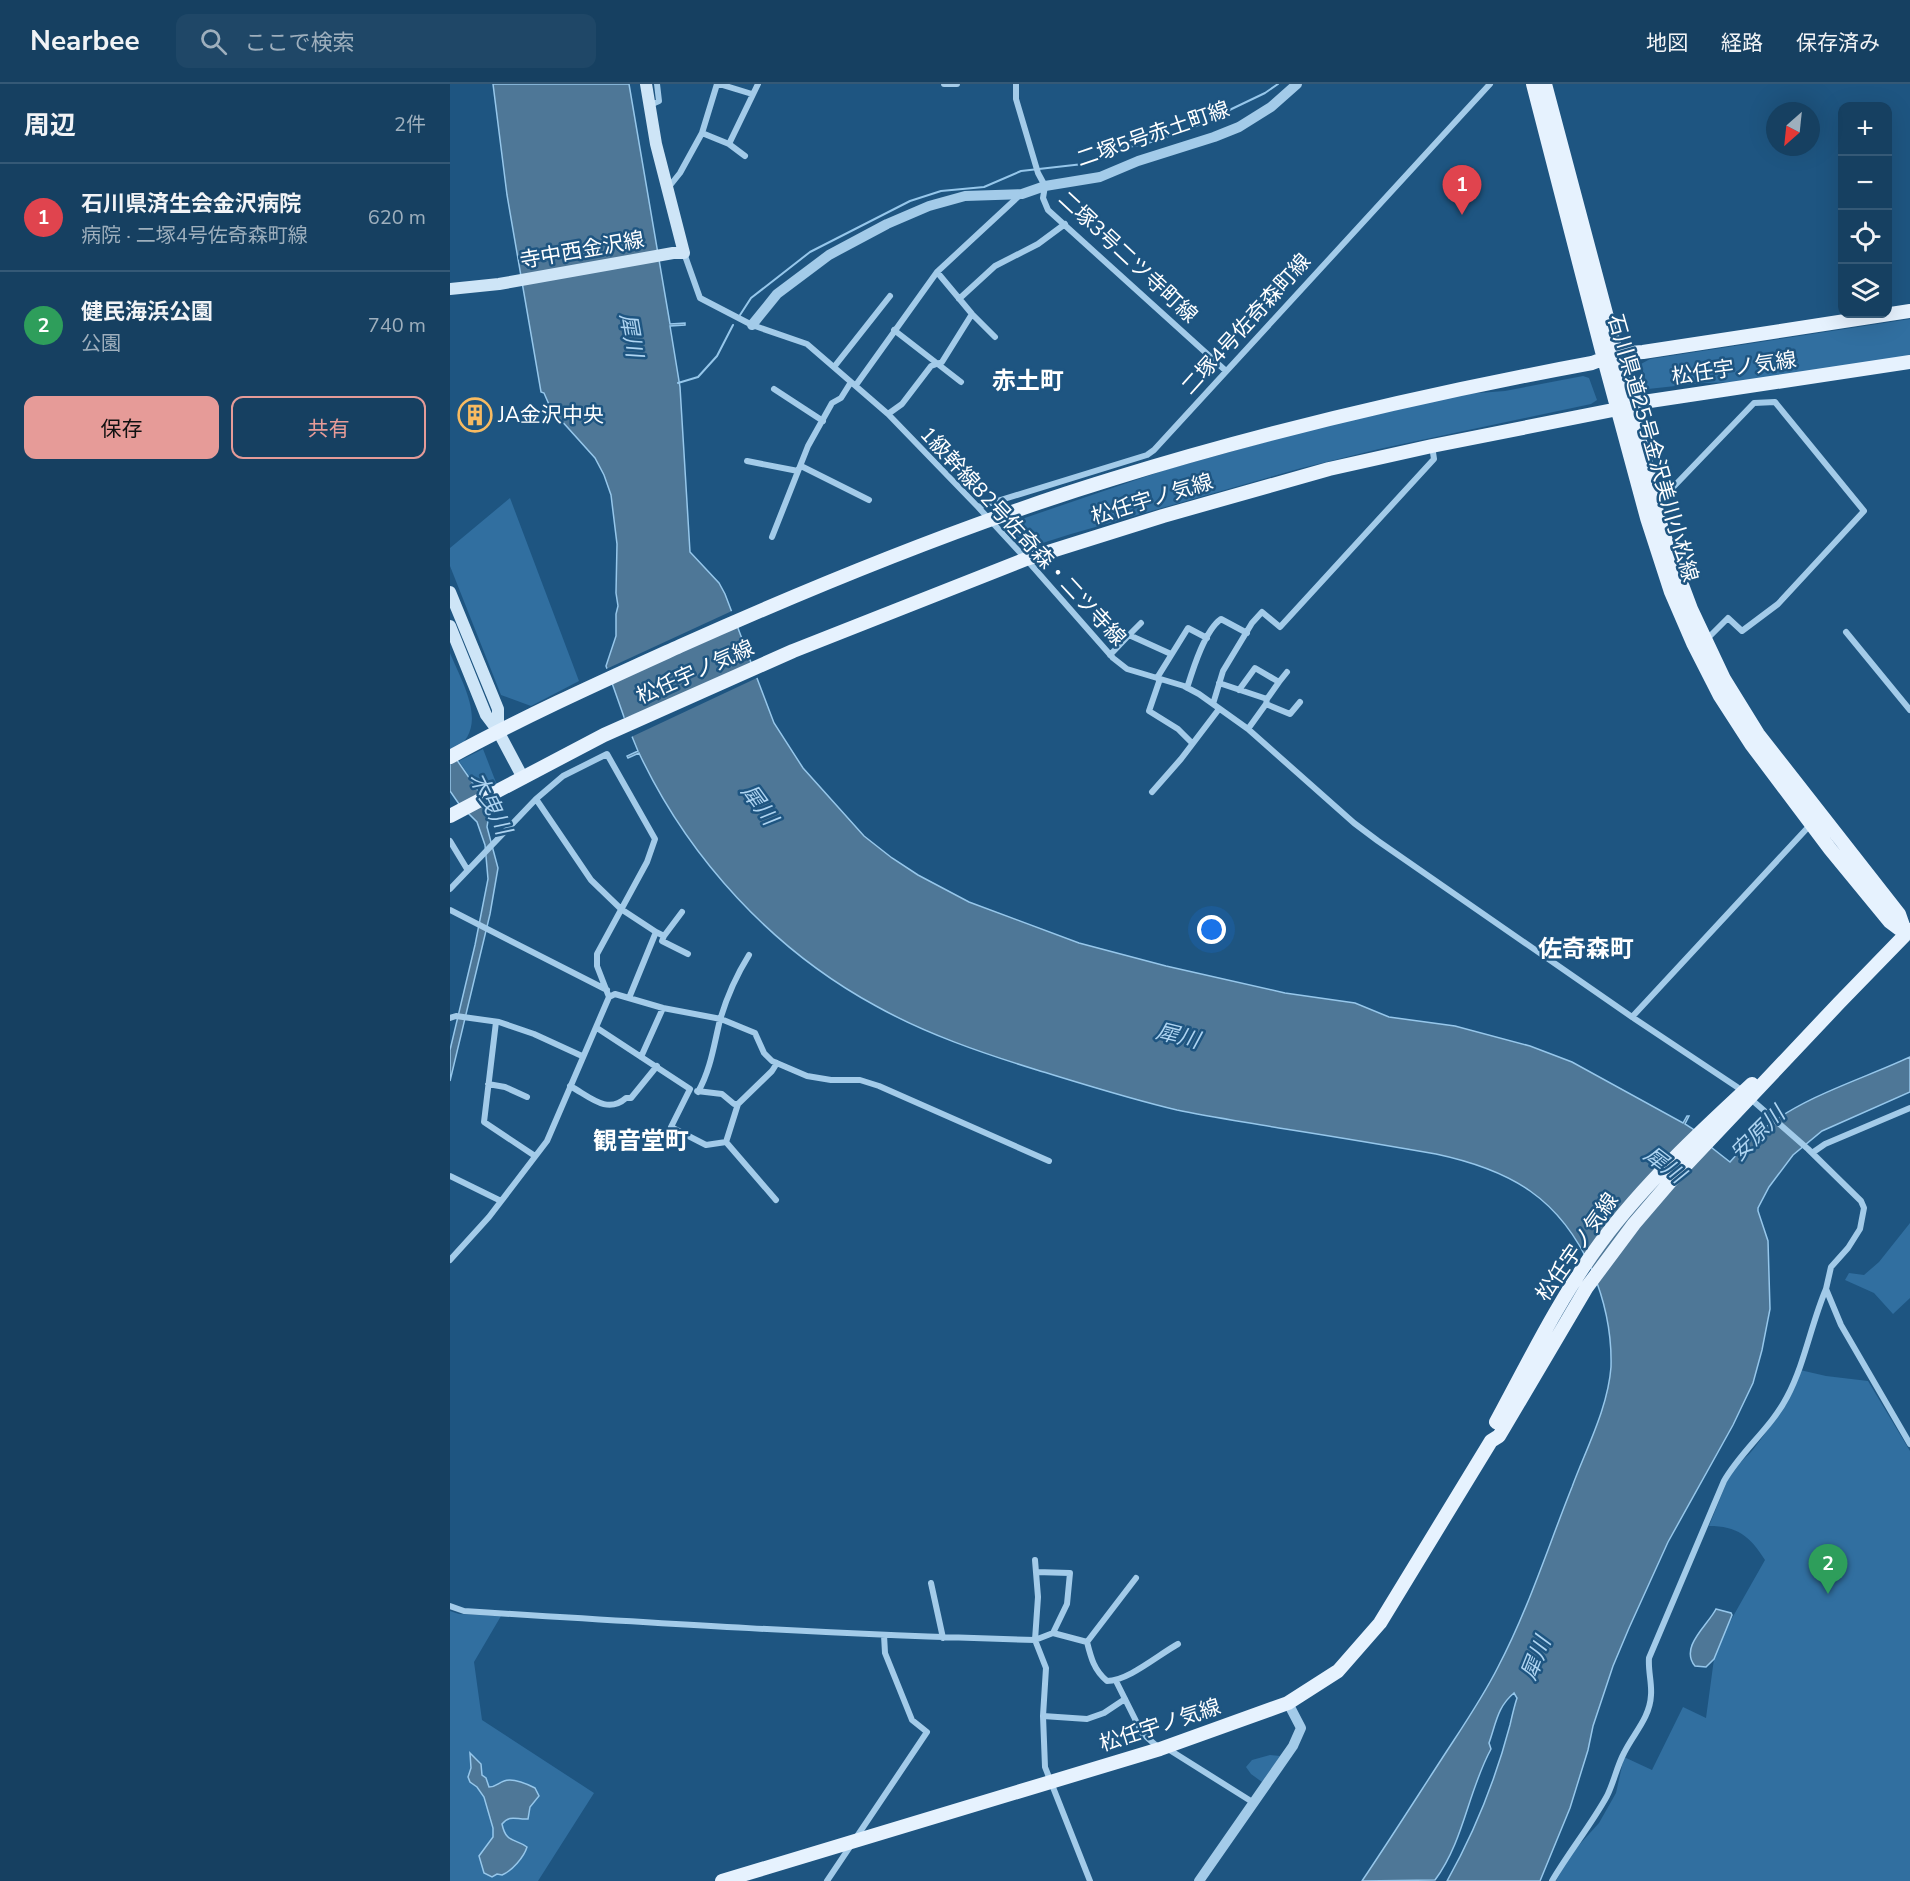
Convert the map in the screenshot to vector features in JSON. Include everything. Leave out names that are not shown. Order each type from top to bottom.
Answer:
[{"type":"main road","points":[[646,84],[679,253]]},
{"type":"main road","name":"石川県道25号金沢美川小松線","points":[[1533,84],[1624,406],[1670,553],[1705,641],[1724,679],[1758,734],[1899,914],[1909,934]]},
{"type":"main road","name":"石川県道25号金沢美川小松線","points":[[1545,84],[1610,357]]},
{"type":"main road","name":"寺中西金沢線","points":[[450,290],[499,284],[679,253]]},
{"type":"main road","name":"松任宇ノ気線","points":[[453,756],[498,731],[584,690],[777,602],[990,520],[1152,467],[1378,406],[1610,357],[1910,311]]},
{"type":"main road","name":"松任宇ノ気線","points":[[455,813],[604,735],[793,651],[1026,559],[1163,516],[1329,469],[1624,406],[1910,362]]},
{"type":"main road","name":"石川県道25号金沢美川小松線","points":[[1624,406],[1654,540],[1671,592],[1693,643],[1720,696],[1740,728],[1830,849],[1890,922],[1909,934]]},
{"type":"main road","points":[[450,592],[498,709],[498,731]]},
{"type":"main road","points":[[450,626],[486,715],[498,731],[523,778]]},
{"type":"main road","name":"松任宇ノ気線","points":[[1491,1441],[1491,1432],[1556,1313],[1611,1229],[1649,1186],[1746,1096],[1909,934]]},
{"type":"main road","name":"松任宇ノ気線","points":[[722,1881],[1162,1748],[1288,1703],[1338,1671],[1380,1623],[1491,1441],[1498,1436],[1587,1287],[1621,1240],[1715,1126]]},
{"type":"street","points":[[650,105],[659,101],[657,84]]},
{"type":"street","points":[[667,189],[680,173],[702,133],[718,84],[752,94]]},
{"type":"street","points":[[729,144],[758,84]]},
{"type":"street","points":[[944,84],[957,84]]},
{"type":"street","name":"二塚3号二ツ寺町線","points":[[1016,84],[1016,99],[1038,173],[1045,186],[1043,198],[1048,210],[1226,370]]},
{"type":"street","name":"二塚5号赤土町線","points":[[752,325],[777,294],[829,255],[887,224],[929,206],[965,196],[1022,194],[1045,186],[1100,177],[1138,161],[1239,127],[1271,107],[1297,84]]},
{"type":"street","name":"二塚4号佐奇森町線","points":[[978,507],[1154,450],[1490,84]]},
{"type":"street","points":[[702,133],[729,144],[745,156]]},
{"type":"street","points":[[772,537],[808,446],[832,404],[854,384],[937,272],[1022,194]]},
{"type":"street","points":[[959,298],[995,266],[1038,244],[1065,224]]},
{"type":"street","name":"1級幹線82号佐奇森・二ツ寺線","points":[[679,253],[700,298],[752,325],[807,344],[888,414],[1026,559],[1110,655],[1127,669],[1187,688],[1213,704],[1248,729],[1353,823],[1378,842],[1746,1096],[1810,1151],[1861,1201],[1864,1208],[1860,1229],[1848,1248],[1831,1267],[1826,1289]]},
{"type":"street","points":[[937,272],[994,337]]},
{"type":"street","points":[[834,367],[890,296]]},
{"type":"street","points":[[888,414],[903,404],[931,366],[942,362],[972,314]]},
{"type":"street","points":[[894,330],[961,382]]},
{"type":"street","points":[[774,389],[823,421]]},
{"type":"street","points":[[1656,506],[1754,403],[1775,402],[1864,511],[1778,604],[1742,631],[1728,618],[1705,641]]},
{"type":"street","points":[[1213,704],[1223,671],[1262,612],[1280,627],[1434,459],[1432,446]]},
{"type":"street","points":[[1152,467],[1154,450]]},
{"type":"street","points":[[747,460],[799,468],[869,500]]},
{"type":"street","points":[[1187,688],[1207,638],[1216,622],[1221,619],[1246,633]]},
{"type":"street","points":[[1110,655],[1141,623]]},
{"type":"street","points":[[1192,743],[1178,729],[1149,711],[1158,679],[1188,628],[1207,638]]},
{"type":"street","points":[[1846,632],[1910,710]]},
{"type":"street","points":[[1130,635],[1171,654]]},
{"type":"street","points":[[1239,690],[1255,668],[1280,682]]},
{"type":"street","points":[[1248,729],[1287,672]]},
{"type":"street","points":[[1219,683],[1290,714],[1300,702]]},
{"type":"street","points":[[1152,792],[1181,759],[1219,709]]},
{"type":"street","points":[[450,889],[536,799],[563,776],[607,754],[655,839],[647,862],[597,954],[597,966],[608,994],[597,1028],[582,1056],[547,1141],[489,1217],[450,1260]]},
{"type":"street","points":[[536,799],[591,880],[621,909],[664,936]]},
{"type":"street","points":[[1632,1017],[1812,823]]},
{"type":"street","points":[[450,841],[467,869]]},
{"type":"street","points":[[450,910],[488,928],[608,994],[721,1019],[755,1033],[764,1053],[772,1062],[807,1076],[831,1080],[860,1080],[879,1086],[1049,1161]]},
{"type":"street","points":[[682,912],[662,941],[688,954]]},
{"type":"street","points":[[629,998],[656,932]]},
{"type":"street","points":[[698,1092],[707,1077],[721,1019],[736,975],[749,955]]},
{"type":"street","points":[[641,1057],[663,1008]]},
{"type":"street","points":[[453,1017],[496,1022],[534,1034],[582,1056]]},
{"type":"street","points":[[496,1022],[484,1122],[535,1156]]},
{"type":"street","points":[[597,1028],[690,1089],[722,1094],[734,1104],[738,1104]]},
{"type":"street","points":[[726,1142],[738,1104],[772,1071],[777,1063]]},
{"type":"street","points":[[570,1086],[604,1105],[619,1104],[626,1098],[631,1098],[657,1066]]},
{"type":"street","points":[[488,1084],[505,1087],[527,1097]]},
{"type":"street","points":[[690,1089],[671,1127],[706,1145],[726,1142]]},
{"type":"street","points":[[1810,1151],[1910,1108]]},
{"type":"street","points":[[726,1142],[776,1200]]},
{"type":"street","points":[[450,1176],[501,1201]]},
{"type":"street","points":[[1826,1289],[1842,1325],[1910,1444]]},
{"type":"street","points":[[1552,1881],[1607,1795],[1624,1752],[1647,1712],[1651,1695],[1649,1658],[1724,1481],[1732,1467],[1754,1444],[1787,1398],[1826,1289]]},
{"type":"street","points":[[1035,1560],[1038,1598],[1035,1640],[1046,1668],[1043,1716],[1045,1767],[1090,1881]]},
{"type":"street","points":[[1036,1572],[1070,1573],[1067,1604],[1063,1617],[1053,1633]]},
{"type":"street","points":[[1136,1578],[1088,1642],[1093,1664],[1107,1681],[1116,1681],[1129,1676],[1178,1644]]},
{"type":"street","points":[[931,1582],[943,1638]]},
{"type":"street","points":[[450,1606],[464,1611],[943,1638],[1035,1640],[1053,1633],[1088,1642]]},
{"type":"street","points":[[827,1881],[927,1732],[912,1720],[885,1653],[884,1635]]},
{"type":"street","points":[[1116,1681],[1142,1733],[1162,1748],[1254,1803]]},
{"type":"street","points":[[1043,1716],[1087,1719],[1104,1713],[1125,1700]]},
{"type":"street","points":[[1199,1881],[1293,1746],[1301,1728],[1288,1703]]},
{"type":"shaded area","points":[[1910,319],[1910,357],[1742,382],[1703,383],[1648,389],[1641,364],[1650,359]]},
{"type":"shaded area","points":[[1583,376],[1589,378],[1597,400],[1591,404],[1379,449],[1298,469],[1033,546],[1024,544],[1010,526],[1010,523],[1165,470],[1309,430],[1465,394],[1505,391]]},
{"type":"shaded area","points":[[510,498],[579,681],[531,706],[501,695],[450,566],[450,548]]},
{"type":"shaded area","points":[[450,653],[467,693],[472,720],[470,732],[463,743],[450,753]]},
{"type":"shaded area","points":[[483,749],[497,785],[481,794],[459,761]]},
{"type":"shaded area","points":[[1910,1223],[1910,1298],[1893,1314],[1874,1293],[1845,1280],[1849,1273],[1864,1275],[1879,1262]]},
{"type":"shaded area","points":[[1800,1370],[1868,1381],[1910,1451],[1910,1881],[1556,1881],[1570,1855],[1599,1823],[1616,1793],[1624,1757],[1652,1770],[1683,1707],[1706,1718],[1714,1659],[1727,1627],[1765,1560],[1742,1534],[1719,1526],[1709,1526],[1730,1474],[1752,1451],[1768,1429],[1786,1400]]},
{"type":"shaded area","points":[[450,1611],[459,1614],[501,1616],[474,1662],[482,1720],[594,1793],[538,1881],[450,1881]]},
{"type":"shaded area","points":[[1270,1755],[1280,1756],[1262,1782],[1246,1767],[1252,1760]]},
{"type":"water","name":"犀川","points":[[493,84],[629,84],[670,324],[685,323],[685,325],[670,326],[680,387],[690,552],[719,583],[725,594],[774,723],[803,768],[864,836],[892,858],[918,875],[969,902],[1079,943],[1166,966],[1285,993],[1355,1003],[1389,1017],[1455,1026],[1530,1046],[1572,1062],[1683,1123],[1689,1116],[1685,1124],[1730,1162],[1757,1134],[1801,1105],[1910,1057],[1910,1092],[1822,1131],[1793,1155],[1769,1187],[1758,1208],[1768,1241],[1770,1309],[1753,1383],[1733,1425],[1668,1542],[1629,1628],[1613,1666],[1593,1726],[1570,1808],[1540,1881],[1447,1881],[1475,1825],[1491,1785],[1517,1698],[1514,1693],[1508,1698],[1498,1716],[1489,1743],[1491,1749],[1453,1849],[1435,1880],[1362,1881],[1471,1714],[1498,1667],[1528,1601],[1601,1413],[1611,1367],[1609,1329],[1597,1282],[1579,1245],[1565,1224],[1548,1206],[1530,1191],[1488,1169],[1436,1154],[1177,1110],[1037,1070],[934,1034],[876,1006],[838,983],[803,958],[738,898],[709,865],[683,829],[659,792],[639,753],[628,758],[627,756],[638,751],[606,666],[616,636],[618,606],[617,544],[611,495],[595,458],[551,409],[544,393],[541,392],[507,195]]},
{"type":"water","points":[[450,750],[490,808],[487,827],[498,868],[490,914],[450,1081],[450,1050],[488,879],[485,845],[477,822],[450,791]]},
{"type":"water","points":[[1716,1609],[1732,1615],[1714,1659],[1706,1667],[1695,1666],[1690,1651],[1696,1636]]},
{"type":"water","points":[[470,1753],[481,1764],[482,1775],[486,1778],[489,1787],[507,1780],[515,1781],[535,1788],[539,1796],[530,1807],[528,1819],[511,1818],[502,1824],[508,1837],[527,1847],[517,1863],[502,1875],[497,1874],[492,1877],[484,1873],[479,1856],[493,1837],[493,1828],[484,1797],[468,1777],[471,1768]]},
{"type":"pier","points":[[734,610],[740,625],[609,685],[604,670]]},
{"type":"pier","points":[[754,662],[759,677],[629,738],[621,719],[652,708]]},
{"type":"waterway","points":[[740,315],[751,298],[810,252],[910,201],[941,191],[984,187],[1021,171],[1092,163],[1119,149],[1148,143],[1194,127],[1265,93],[1278,84]]},
{"type":"waterway","points":[[678,383],[698,377],[717,356],[733,325]]},
{"type":"place","name":"石川県済生会金沢病院","points":[[1462,215]]},
{"type":"place","name":"JA金沢中央","points":[[475,415]]},
{"type":"place","name":"健民海浜公園","points":[[1828,1594]]},
{"type":"district","name":"赤土町","points":[[1028,381]]},
{"type":"district","name":"佐奇森町","points":[[1586,949]]},
{"type":"district","name":"観音堂町","points":[[641,1141]]},
{"type":"water label","name":"木曳川","points":[[491,803]]},
{"type":"water label","name":"安原川","points":[[1757,1133]]}]
